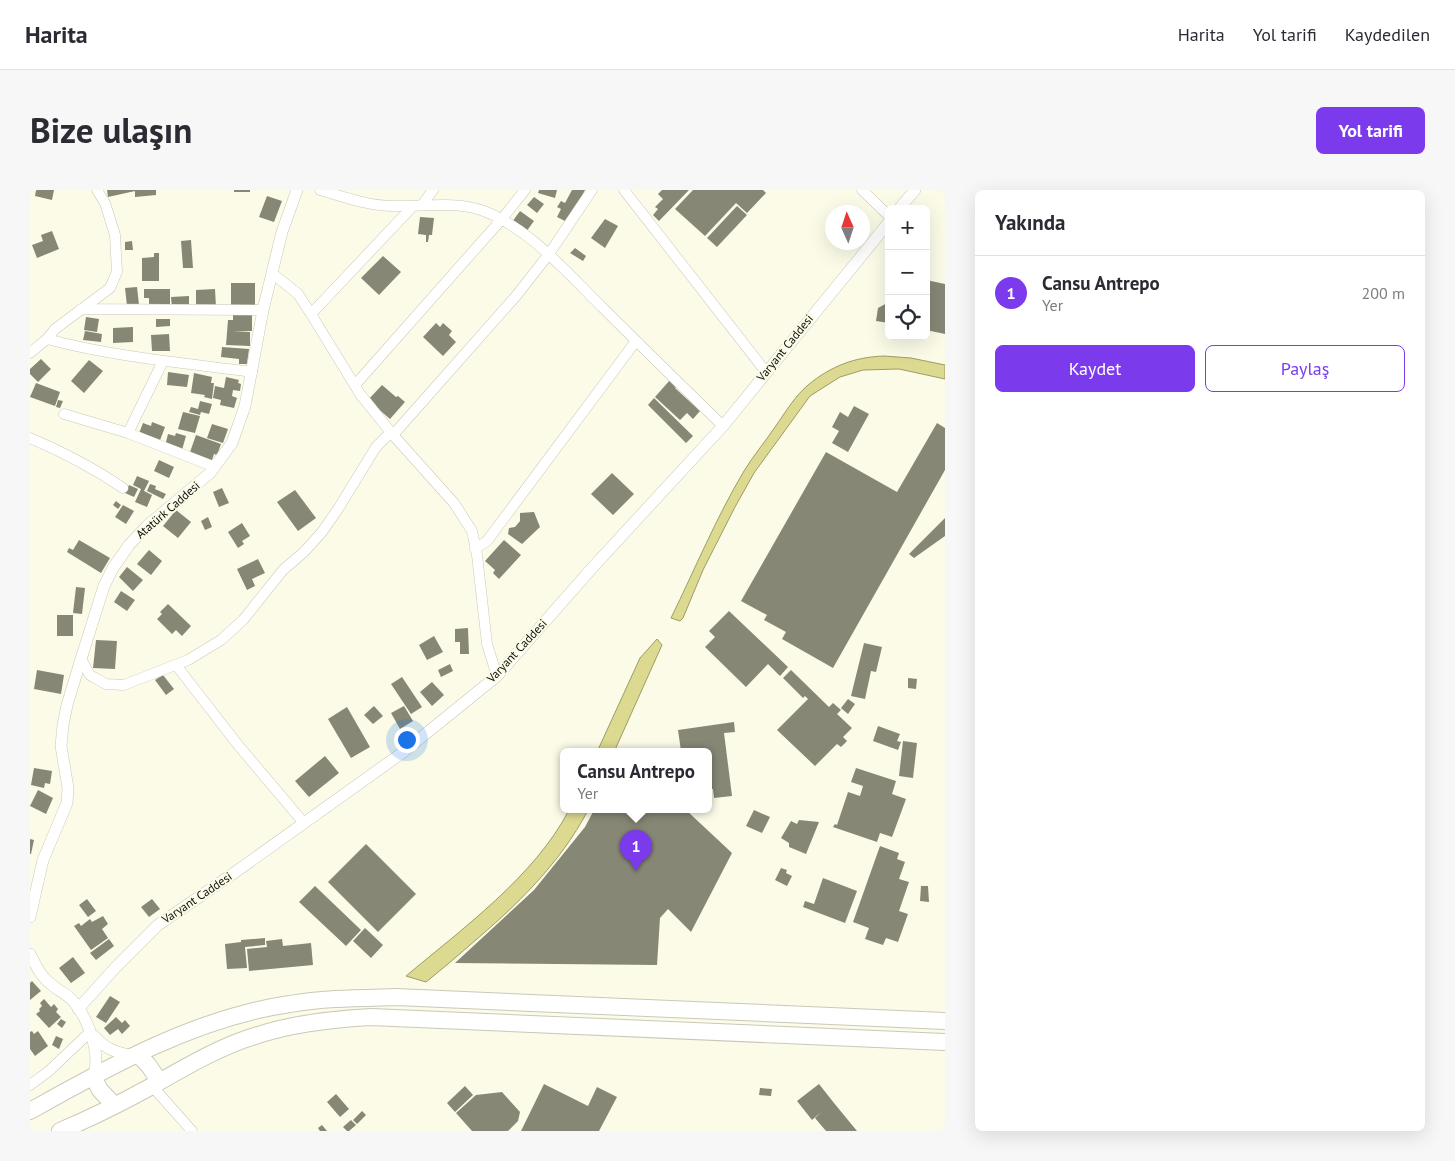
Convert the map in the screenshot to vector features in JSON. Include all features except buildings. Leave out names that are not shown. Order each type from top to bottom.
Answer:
[{"type":"highway","points":[[30,1111],[134,1055],[195,1029],[249,1012],[289,1004],[339,998],[396,997],[945,1021]]},
{"type":"highway","points":[[60,1131],[155,1084],[210,1054],[258,1034],[318,1021],[346,1018],[390,1018],[945,1042]]},
{"type":"highway","points":[[134,1055],[148,1064],[154,1072],[155,1084]]},
{"type":"highway","points":[[93,1077],[100,1090],[114,1105]]},
{"type":"street","points":[[30,353],[47,339],[55,329],[110,288],[117,272],[114,235],[105,203],[97,190]]},
{"type":"street","name":"Atatürk Caddesi","points":[[30,917],[43,860],[67,803],[68,788],[61,738],[67,705],[104,586],[113,568],[129,545],[148,525],[200,482],[232,443],[245,406],[263,310],[282,232],[297,190]]},
{"type":"street","points":[[320,190],[350,194],[392,206],[454,205],[480,210],[515,228],[549,254],[723,426]]},
{"type":"street","points":[[311,314],[433,190]]},
{"type":"street","points":[[355,385],[501,220],[525,190]]},
{"type":"street","points":[[81,659],[90,675],[106,684],[130,683],[176,665],[211,647],[232,631],[284,570],[322,532],[338,510],[376,447],[392,434],[516,296],[549,254],[592,190]]},
{"type":"street","points":[[624,190],[766,372]]},
{"type":"street","points":[[862,190],[885,212]]},
{"type":"street","points":[[903,205],[915,190]]},
{"type":"street","name":"Varyant Caddesi","points":[[78,1009],[158,925],[402,753],[497,676],[597,563],[723,426],[885,227]]},
{"type":"street","points":[[272,273],[298,294],[360,394],[392,434],[454,503],[472,531],[476,548],[487,644],[497,676]]},
{"type":"street","points":[[81,309],[263,310]]},
{"type":"street","points":[[47,339],[78,347],[163,361],[252,372]]},
{"type":"street","points":[[476,548],[487,541],[636,341]]},
{"type":"street","points":[[128,433],[163,361]]},
{"type":"street","points":[[64,414],[128,433],[214,467]]},
{"type":"street","points":[[30,438],[78,460],[123,488]]},
{"type":"street","points":[[176,665],[238,745],[304,823]]},
{"type":"street","points":[[30,954],[43,977],[71,999],[90,1032],[96,1053],[97,1065],[93,1077]]},
{"type":"street","points":[[90,1032],[108,1049],[134,1055]]},
{"type":"street","points":[[30,1085],[49,1071],[90,1032]]},
{"type":"street","points":[[155,1084],[192,1131]]},
{"type":"shaded area","points":[[884,356],[911,358],[945,365],[945,379],[899,369],[863,370],[840,377],[810,396],[754,473],[703,570],[683,618],[680,621],[671,618],[715,525],[744,471],[794,400],[808,385],[835,368],[863,358]]},
{"type":"shaded area","points":[[657,639],[662,645],[616,748],[599,748],[640,658]]},
{"type":"shaded area","points":[[567,813],[586,813],[577,830],[536,883],[487,930],[426,982],[406,976],[496,900],[537,857],[555,834]]},
{"type":"place","name":"Cansu Antrepo","points":[[636,871]]}]
